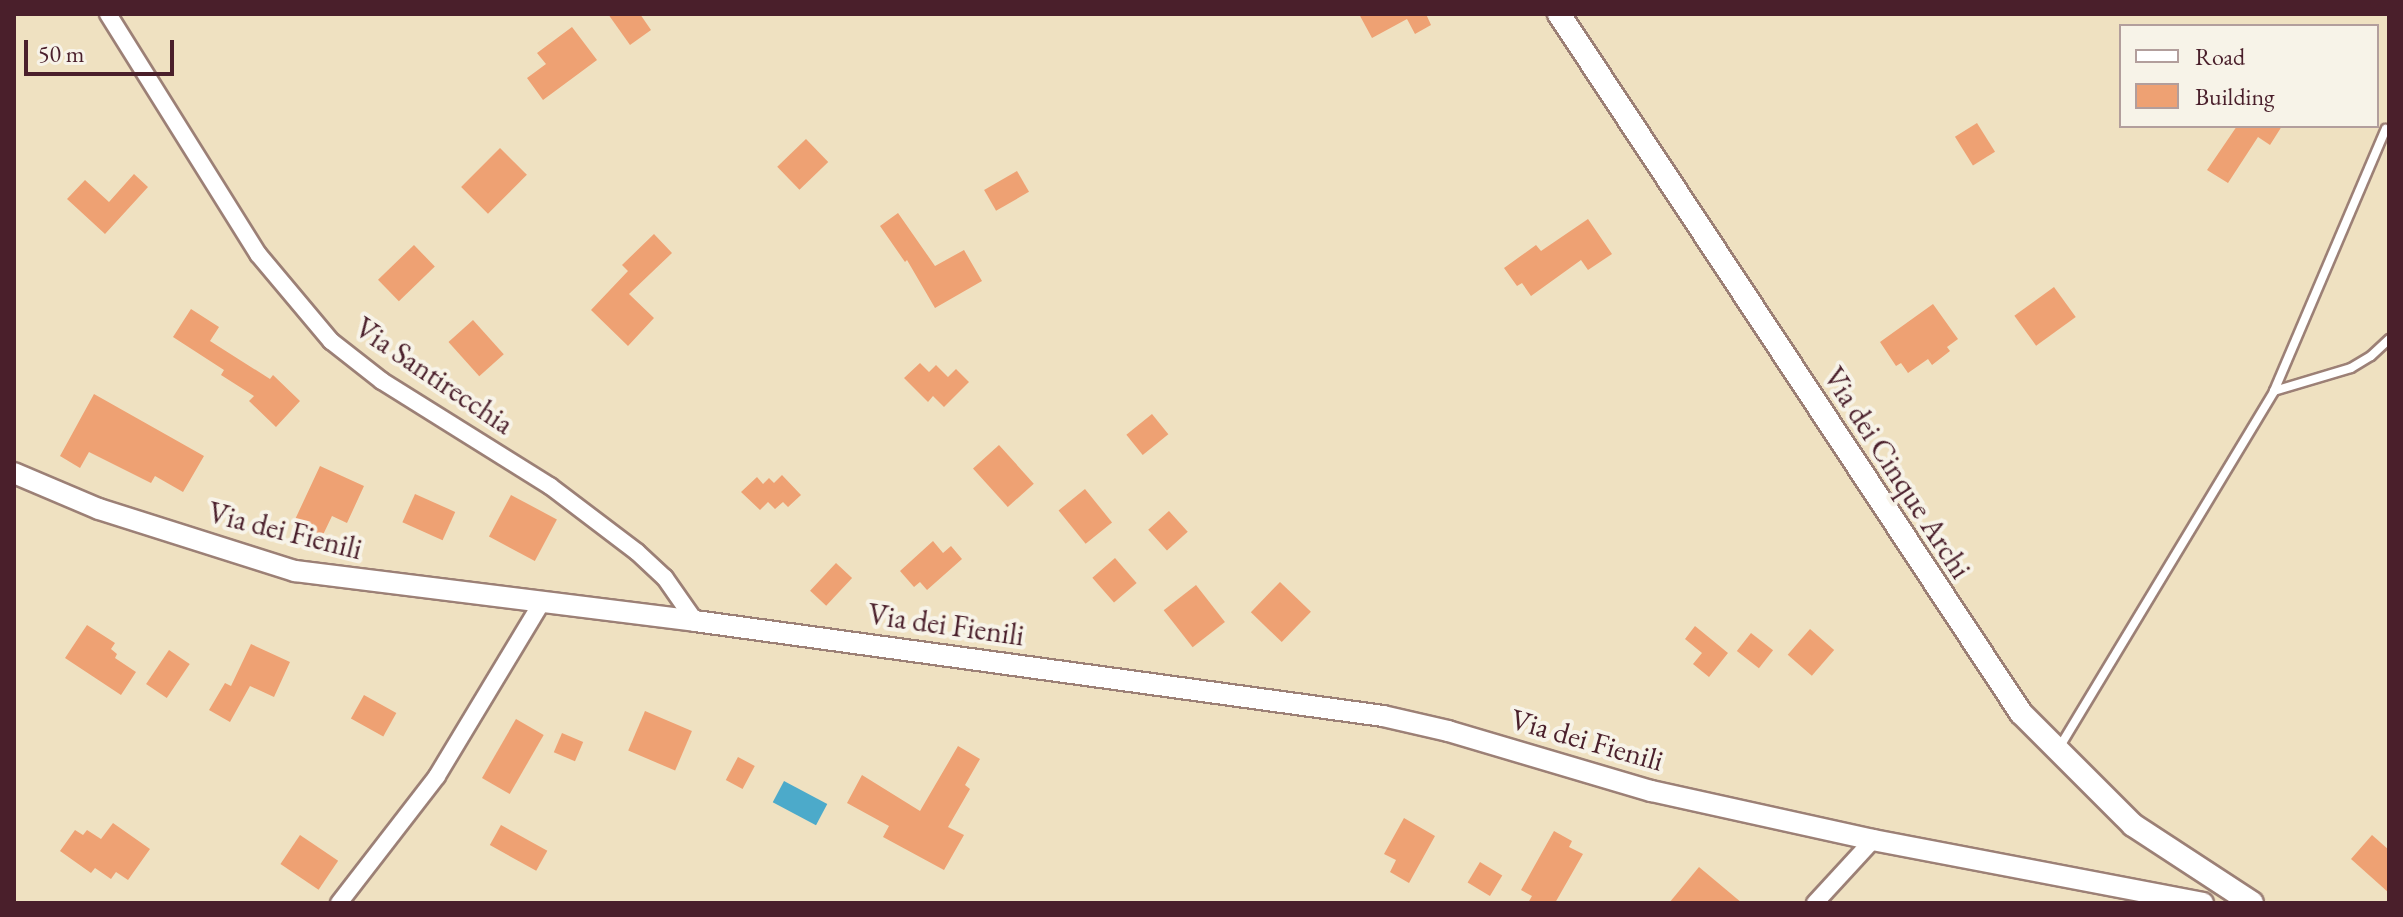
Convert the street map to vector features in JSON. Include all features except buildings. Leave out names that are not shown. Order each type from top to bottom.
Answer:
[{"type":"main road","name":"Via dei Cinque Archi","points":[[1559,14],[1997,679],[2057,752],[2145,834],[2252,903]]},
{"type":"street","name":"Via Santirecchia","points":[[108,14],[258,254],[331,341],[382,381],[535,476],[594,518],[665,578],[695,621]]},
{"type":"street","name":"Via dei Fienili","points":[[14,473],[88,506],[285,568],[695,621],[1400,719],[1615,782],[2152,898],[2203,903]]},
{"type":"street","points":[[339,903],[442,769],[542,602]]},
{"type":"street","points":[[1815,903],[1873,840]]},
{"type":"lane","points":[[2057,752],[2274,391],[2386,129]]},
{"type":"lane","points":[[2274,391],[2351,368],[2371,356],[2389,339]]},
{"type":"water","points":[[784,781],[827,804],[816,825],[773,802]]}]
